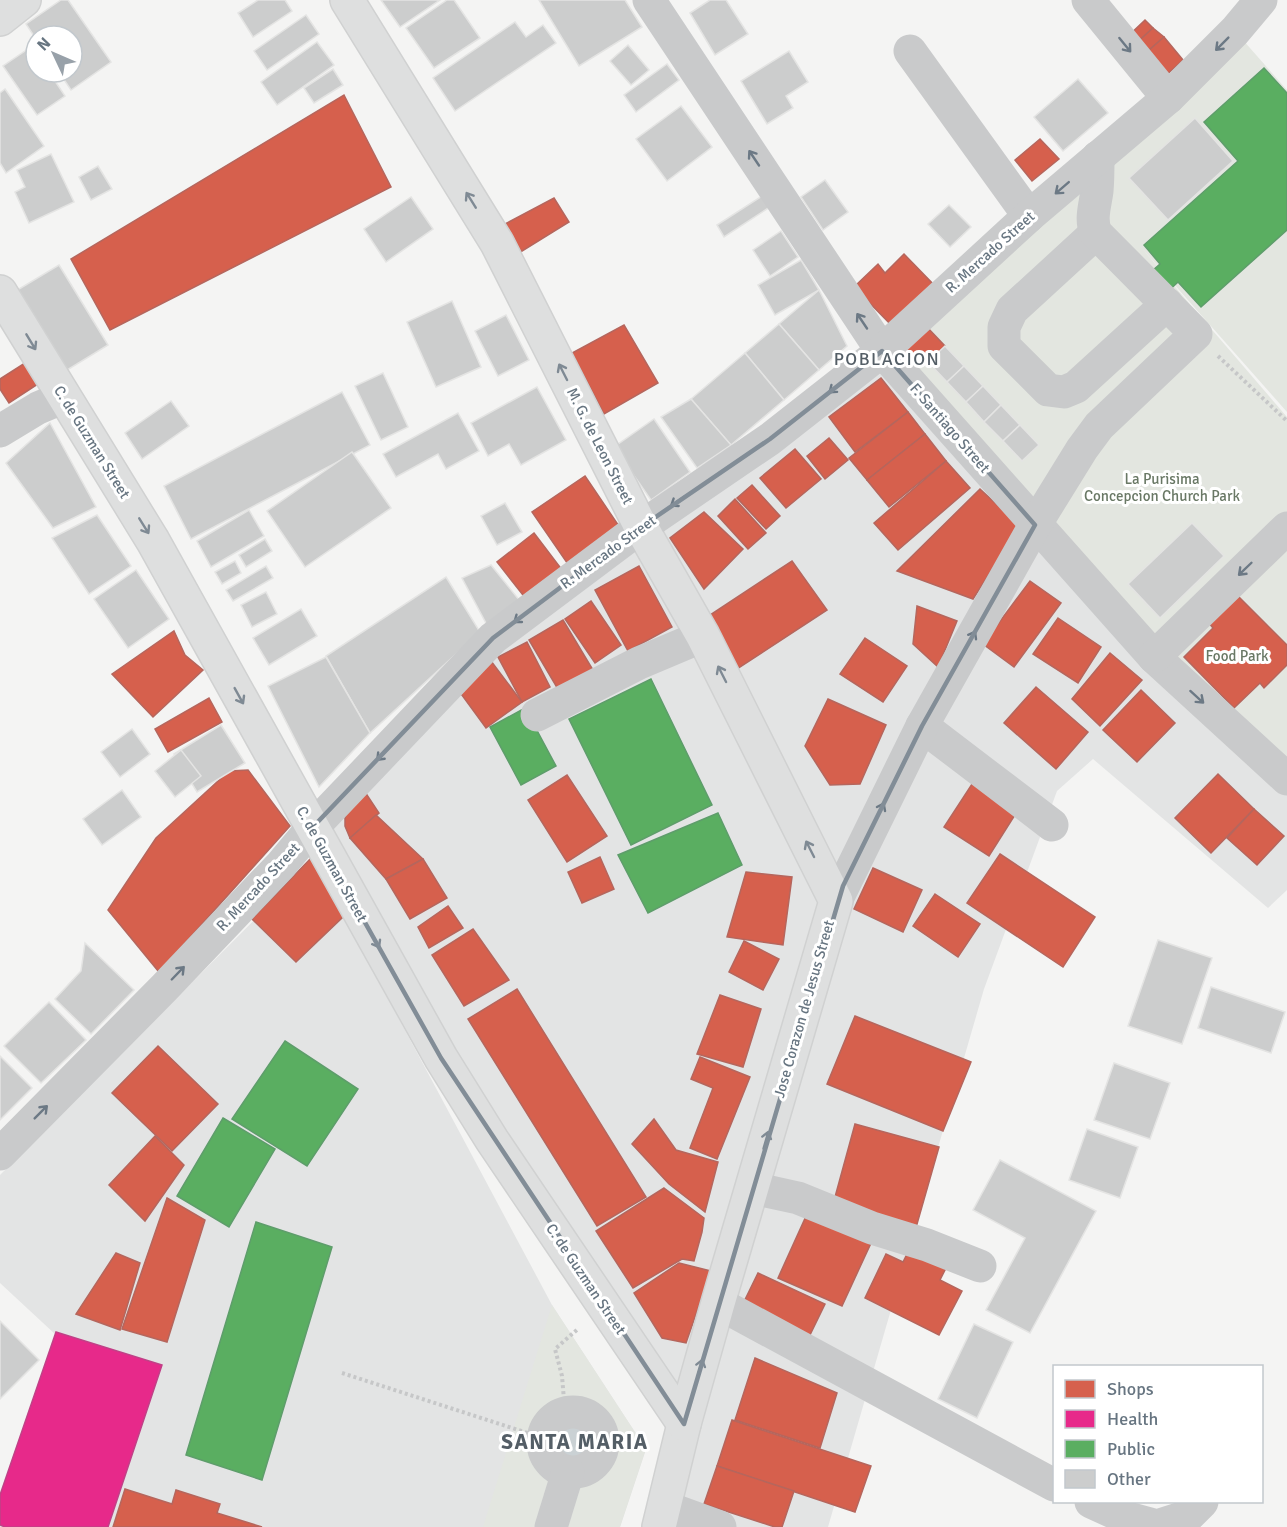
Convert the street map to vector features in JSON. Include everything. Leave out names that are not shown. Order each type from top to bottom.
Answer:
[{"type":"main road","points":[[0,19],[24,0]]},
{"type":"main road","name":"M. G. de Leon Street","points":[[347,0],[497,243],[641,527],[703,636],[836,901]]},
{"type":"main road","name":"C. de Guzman Street","points":[[0,292],[153,541],[441,1058],[492,1140],[684,1424]]},
{"type":"main road","name":"Jose Corazon de Jesus Street","points":[[662,1517],[684,1424],[718,1303],[836,901]]},
{"type":"street","name":"F. Santiago Street","points":[[649,0],[882,351],[1154,657],[1287,779]]},
{"type":"street","points":[[1088,0],[1168,98]]},
{"type":"street","name":"R. Mercado Street","points":[[0,1154],[165,987],[493,638],[641,527],[770,439],[882,351],[1029,216],[1168,98],[1235,31],[1261,0]]},
{"type":"street","points":[[910,51],[1029,216]]},
{"type":"street","points":[[1098,157],[1093,218],[1096,233],[1196,334]]},
{"type":"street","points":[[1096,233],[1012,310],[1004,327],[1004,346],[1048,390],[1064,392],[1076,387],[1167,304]]},
{"type":"street","name":"Jose Corazon de Jesus Street","points":[[836,901],[922,726],[1035,525],[1082,449],[1099,426],[1196,334]]},
{"type":"street","points":[[0,431],[38,408],[64,397]]},
{"type":"street","points":[[1154,657],[1287,528]]},
{"type":"street","points":[[537,715],[639,663],[703,636]]},
{"type":"street","points":[[922,726],[1052,825]]},
{"type":"street","points":[[752,1188],[798,1198],[872,1228],[927,1245],[981,1266]]},
{"type":"street","points":[[718,1303],[1053,1484]]},
{"type":"street","points":[[577,1411],[589,1415],[599,1424],[604,1436],[604,1448],[599,1459],[591,1467],[580,1472],[568,1472],[557,1467],[549,1460],[544,1449],[543,1438],[546,1428],[553,1419],[565,1412],[577,1411]]},
{"type":"street","points":[[551,1527],[568,1472]]},
{"type":"street","points":[[1093,1503],[1124,1517],[1157,1526],[1188,1516],[1201,1503]]},
{"type":"street","points":[[662,1517],[720,1527]]},
{"type":"path","points":[[1196,334],[1287,421]]},
{"type":"path","points":[[565,1412],[562,1376],[555,1349],[604,1306]]},
{"type":"path","points":[[342,1373],[543,1438]]},
{"type":"highlighted area","points":[[882,351],[1035,525],[922,726],[843,886],[684,1424],[441,1058],[312,828],[493,638],[641,527],[770,439]]},
{"type":"shaded area","points":[[882,351],[1020,526],[843,886],[649,530]]},
{"type":"shaded area","points":[[1035,525],[1287,779],[1287,890],[1268,908],[1093,759],[1057,791],[984,989],[828,1527],[667,1527],[857,887]]},
{"type":"shaded area","points":[[639,535],[830,897],[677,1413],[312,828],[499,643]]},
{"type":"shaded area","points":[[314,860],[552,1305],[646,1449],[620,1527],[0,1527],[0,1492],[56,1335],[0,1283],[0,1175]]},
{"type":"shaded area","points":[[574,1423],[588,1429],[594,1443],[588,1457],[574,1463],[560,1457],[554,1443],[560,1429]]},
{"type":"green space","name":"La Purisima Concepcion Church Park","points":[[1235,31],[1287,90],[1287,412],[1140,246],[1287,417],[1287,515],[1155,645],[887,350]]},
{"type":"green space","name":"Food Park","points":[[1287,532],[1287,778],[1166,656]]},
{"type":"green space","points":[[552,1305],[646,1449],[620,1527],[483,1527]]},
{"type":"building: Shops","points":[[1145,20],[1153,28],[1132,47],[1125,39]]},
{"type":"building: Shops","points":[[1153,28],[1164,37],[1140,58],[1132,47]]},
{"type":"building: Shops","points":[[1164,37],[1183,60],[1160,81],[1140,58]]},
{"type":"building: Shops","points":[[344,95],[391,187],[110,330],[71,259]]},
{"type":"building: Shops","points":[[1040,139],[1059,159],[1032,181],[1015,160]]},
{"type":"building: Shops","points":[[554,198],[569,222],[519,253],[503,225]]},
{"type":"building: Shops","points":[[904,254],[937,288],[895,329],[854,287],[878,264],[885,273]]},
{"type":"building: Shops","points":[[624,325],[658,383],[604,414],[572,353]]},
{"type":"building: Shops","points":[[926,326],[945,346],[928,362],[887,350]]},
{"type":"building: Shops","points":[[28,361],[41,382],[9,403],[0,389],[0,379]]},
{"type":"building: Shops","points":[[881,378],[908,412],[855,452],[829,417]]},
{"type":"building: Shops","points":[[908,412],[925,434],[867,480],[849,458]]},
{"type":"building: Shops","points":[[925,434],[946,461],[889,507],[867,480]]},
{"type":"building: Shops","points":[[829,438],[848,460],[825,479],[807,456]]},
{"type":"building: Shops","points":[[795,449],[821,479],[786,508],[760,478]]},
{"type":"building: Shops","points":[[946,461],[970,488],[898,550],[874,523]]},
{"type":"building: Shops","points":[[585,476],[625,535],[572,570],[532,512]]},
{"type":"building: Shops","points":[[752,485],[780,516],[766,529],[737,498]]},
{"type":"building: Shops","points":[[980,489],[1020,526],[973,599],[897,571]]},
{"type":"building: Shops","points":[[735,499],[766,533],[748,549],[718,516]]},
{"type":"building: Shops","points":[[704,512],[743,549],[704,589],[670,538]]},
{"type":"building: Shops","points":[[534,533],[566,575],[530,604],[497,562]]},
{"type":"building: Shops","points":[[792,561],[827,610],[734,671],[704,619]]},
{"type":"building: Shops","points":[[639,566],[672,627],[628,651],[595,590]]},
{"type":"building: Shops","points":[[1030,581],[1061,603],[1014,667],[983,644]]},
{"type":"building: Shops","points":[[1237,595],[1287,645],[1287,665],[1264,688],[1260,683],[1234,708],[1184,657],[1213,628],[1209,623]]},
{"type":"building: Shops","points":[[591,601],[621,645],[595,663],[565,619]]},
{"type":"building: Shops","points":[[917,606],[957,621],[938,667],[913,644]]},
{"type":"building: Shops","points":[[1058,618],[1101,647],[1078,683],[1033,654]]},
{"type":"building: Shops","points":[[563,620],[593,670],[559,691],[529,640]]},
{"type":"building: Shops","points":[[174,631],[185,655],[203,670],[153,717],[112,674]]},
{"type":"building: Shops","points":[[865,638],[907,666],[883,702],[840,674]]},
{"type":"building: Shops","points":[[527,642],[550,687],[522,702],[498,657]]},
{"type":"building: Shops","points":[[1110,653],[1142,680],[1100,726],[1072,699]]},
{"type":"building: Shops","points":[[491,661],[522,702],[486,728],[456,687]]},
{"type":"building: Shops","points":[[1036,687],[1088,732],[1056,769],[1004,723]]},
{"type":"building: Shops","points":[[1141,690],[1175,723],[1137,762],[1103,730]]},
{"type":"building: Shops","points":[[209,698],[222,722],[168,752],[155,729]]},
{"type":"building: Shops","points":[[828,699],[886,725],[860,784],[830,785],[805,746]]},
{"type":"building: Shops","points":[[248,770],[290,826],[159,972],[108,910],[156,838],[229,771]]},
{"type":"building: Shops","points":[[1218,774],[1254,809],[1211,853],[1175,818]]},
{"type":"building: Shops","points":[[567,775],[607,836],[567,862],[528,800]]},
{"type":"building: Shops","points":[[974,781],[1018,810],[989,856],[944,827]]},
{"type":"building: Shops","points":[[365,792],[379,813],[350,838],[345,826],[347,809]]},
{"type":"building: Shops","points":[[1254,809],[1284,836],[1257,865],[1227,838]]},
{"type":"building: Shops","points":[[376,815],[423,859],[386,879],[350,838]]},
{"type":"building: Shops","points":[[1000,854],[1095,917],[1063,967],[967,903]]},
{"type":"building: Shops","points":[[600,857],[614,889],[582,903],[568,872]]},
{"type":"building: Shops","points":[[311,858],[334,883],[343,917],[296,962],[252,919]]},
{"type":"building: Shops","points":[[423,859],[447,898],[410,919],[386,879]]},
{"type":"building: Shops","points":[[873,868],[922,890],[903,932],[854,909]]},
{"type":"building: Shops","points":[[746,872],[792,877],[783,945],[727,937]]},
{"type":"building: Shops","points":[[935,894],[980,924],[958,957],[913,926]]},
{"type":"building: Shops","points":[[448,906],[463,928],[429,948],[418,927]]},
{"type":"building: Shops","points":[[473,929],[509,980],[464,1006],[432,955]]},
{"type":"building: Shops","points":[[744,941],[779,959],[763,990],[729,972]]},
{"type":"building: Shops","points":[[517,989],[646,1197],[597,1226],[468,1019]]},
{"type":"building: Shops","points":[[720,995],[761,1009],[743,1067],[697,1054]]},
{"type":"building: Shops","points":[[855,1016],[971,1062],[943,1131],[827,1084]]},
{"type":"building: Shops","points":[[158,1046],[218,1104],[172,1151],[112,1093]]},
{"type":"building: Shops","points":[[700,1057],[750,1077],[717,1159],[690,1148],[713,1088],[691,1079]]},
{"type":"building: Shops","points":[[654,1119],[676,1150],[718,1162],[705,1212],[669,1184],[632,1144]]},
{"type":"building: Shops","points":[[855,1124],[939,1147],[915,1231],[832,1208]]},
{"type":"building: Shops","points":[[155,1136],[184,1165],[145,1221],[109,1185]]},
{"type":"building: Shops","points":[[664,1188],[704,1218],[694,1261],[682,1259],[633,1288],[596,1231]]},
{"type":"building: Shops","points":[[167,1198],[205,1220],[167,1342],[122,1329]]},
{"type":"building: Shops","points":[[807,1214],[871,1243],[842,1306],[778,1278]]},
{"type":"building: Shops","points":[[911,1246],[948,1264],[940,1280],[962,1291],[939,1335],[865,1298],[886,1254],[903,1262]]},
{"type":"building: Shops","points":[[116,1253],[140,1263],[120,1330],[76,1314]]},
{"type":"building: Shops","points":[[679,1263],[711,1271],[686,1343],[662,1338],[634,1293]]},
{"type":"building: Shops","points":[[758,1273],[825,1304],[807,1341],[740,1310]]},
{"type":"building: Shops","points":[[755,1358],[837,1393],[820,1448],[735,1420]]},
{"type":"building: Shops","points":[[732,1420],[871,1466],[855,1512],[717,1466]]},
{"type":"building: Shops","points":[[717,1466],[794,1491],[782,1527],[775,1527],[704,1504]]},
{"type":"building: Shops","points":[[125,1489],[172,1504],[176,1490],[220,1504],[217,1513],[262,1527],[113,1527]]},
{"type":"building: Health","points":[[56,1332],[162,1365],[108,1527],[5,1527],[0,1525],[0,1495]]},
{"type":"building: Public","points":[[1264,68],[1287,93],[1287,230],[1201,307],[1178,282],[1162,297],[1145,277],[1160,264],[1144,245],[1238,161],[1204,122]]},
{"type":"building: Public","points":[[651,679],[712,805],[631,845],[569,719]]},
{"type":"building: Public","points":[[525,708],[556,766],[521,785],[490,727]]},
{"type":"building: Public","points":[[718,813],[742,865],[648,913],[618,855]]},
{"type":"building: Public","points":[[285,1041],[358,1089],[307,1166],[232,1119]]},
{"type":"building: Public","points":[[223,1118],[275,1149],[229,1227],[177,1196]]},
{"type":"building: Public","points":[[256,1222],[332,1247],[262,1480],[186,1455]]},
{"type":"building: Other","points":[[61,0],[68,0],[111,62],[84,81],[84,24],[26,24]]},
{"type":"building: Other","points":[[258,0],[285,0],[292,11],[253,37],[238,13]]},
{"type":"building: Other","points":[[381,0],[440,0],[400,27]]},
{"type":"building: Other","points":[[447,0],[454,0],[480,38],[434,68],[406,28]]},
{"type":"building: Other","points":[[539,0],[625,0],[642,27],[579,66]]},
{"type":"building: Other","points":[[710,0],[726,0],[748,34],[715,55],[690,13]]},
{"type":"building: Other","points":[[306,15],[319,34],[267,70],[254,51]]},
{"type":"building: Other","points":[[515,22],[526,37],[543,25],[556,43],[455,111],[433,78]]},
{"type":"building: Other","points":[[317,42],[334,65],[277,105],[261,82]]},
{"type":"building: Other","points":[[628,45],[649,70],[631,85],[610,61]]},
{"type":"building: Other","points":[[789,51],[808,82],[786,96],[793,108],[767,124],[741,81]]},
{"type":"building: Other","points":[[24,52],[24,84],[57,84],[65,96],[37,115],[3,66]]},
{"type":"building: Other","points":[[667,64],[679,80],[636,112],[624,95]]},
{"type":"building: Other","points":[[333,69],[343,85],[314,103],[304,88]]},
{"type":"building: Other","points":[[1078,79],[1108,113],[1063,151],[1034,117]]},
{"type":"building: Other","points":[[67,84],[80,84],[71,90]]},
{"type":"building: Other","points":[[5,89],[44,146],[6,173],[0,163],[0,93]]},
{"type":"building: Other","points":[[681,106],[712,147],[667,181],[636,139]]},
{"type":"building: Other","points":[[1195,118],[1233,161],[1168,220],[1129,178]]},
{"type":"building: Other","points":[[51,154],[74,202],[29,223],[15,192],[25,187],[17,170]]},
{"type":"building: Other","points":[[98,166],[112,189],[91,200],[79,177]]},
{"type":"building: Other","points":[[825,180],[848,212],[823,230],[801,197]]},
{"type":"building: Other","points":[[762,196],[770,207],[724,237],[717,225]]},
{"type":"building: Other","points":[[411,197],[433,229],[386,262],[364,229]]},
{"type":"building: Other","points":[[949,205],[971,227],[950,247],[928,224]]},
{"type":"building: Other","points":[[781,231],[798,257],[770,276],[753,250]]},
{"type":"building: Other","points":[[801,260],[819,290],[775,315],[758,285]]},
{"type":"building: Other","points":[[59,265],[108,345],[59,375],[9,295]]},
{"type":"building: Other","points":[[819,290],[847,346],[819,370],[779,324]]},
{"type":"building: Other","points":[[452,301],[481,367],[436,387],[407,322]]},
{"type":"building: Other","points":[[506,315],[529,360],[498,376],[475,331]]},
{"type":"building: Other","points":[[779,324],[819,370],[784,400],[745,353]]},
{"type":"building: Other","points":[[945,346],[964,366],[947,382],[928,362]]},
{"type":"building: Other","points":[[745,353],[784,400],[731,445],[691,399]]},
{"type":"building: Other","points":[[964,366],[983,386],[966,402],[947,382]]},
{"type":"building: Other","points":[[383,373],[408,427],[381,440],[355,386]]},
{"type":"building: Other","points":[[983,386],[1001,405],[984,422],[966,402]]},
{"type":"building: Other","points":[[537,387],[566,440],[521,465],[509,444],[488,456],[471,423]]},
{"type":"building: Other","points":[[342,392],[370,445],[191,539],[164,486]]},
{"type":"building: Other","points":[[691,399],[731,445],[697,468],[661,417]]},
{"type":"building: Other","points":[[171,401],[189,426],[142,459],[125,433]]},
{"type":"building: Other","points":[[1001,405],[1020,425],[1003,441],[984,422]]},
{"type":"building: Other","points":[[458,413],[479,451],[446,469],[438,454],[396,477],[383,454]]},
{"type":"building: Other","points":[[654,419],[690,472],[651,500],[614,447]]},
{"type":"building: Other","points":[[50,423],[96,507],[53,528],[6,463]]},
{"type":"building: Other","points":[[1020,425],[1039,445],[1022,461],[1003,441]]},
{"type":"building: Other","points":[[352,452],[391,508],[305,567],[267,511]]},
{"type":"building: Other","points":[[505,503],[522,532],[497,545],[481,516]]},
{"type":"building: Other","points":[[249,510],[264,536],[211,567],[197,541]]},
{"type":"building: Other","points":[[97,515],[131,566],[89,594],[52,538]]},
{"type":"building: Other","points":[[1192,523],[1224,556],[1160,618],[1128,584]]},
{"type":"building: Other","points":[[265,539],[272,551],[246,567],[239,555]]},
{"type":"building: Other","points":[[235,561],[241,573],[222,584],[215,572]]},
{"type":"building: Other","points":[[491,565],[524,606],[487,625],[462,578]]},
{"type":"building: Other","points":[[266,566],[273,578],[233,601],[226,590]]},
{"type":"building: Other","points":[[136,570],[169,619],[128,648],[94,599]]},
{"type":"building: Other","points":[[446,577],[480,632],[370,733],[326,656]]},
{"type":"building: Other","points":[[266,592],[277,614],[252,627],[241,605]]},
{"type":"building: Other","points":[[301,609],[317,636],[269,665],[253,638]]},
{"type":"building: Other","points":[[326,657],[370,733],[319,787],[268,686]]},
{"type":"building: Other","points":[[221,725],[245,763],[197,792],[174,754]]},
{"type":"building: Other","points":[[132,729],[150,754],[120,777],[101,752]]},
{"type":"building: Other","points":[[181,750],[201,776],[175,797],[155,771]]},
{"type":"building: Other","points":[[122,790],[141,817],[102,845],[83,819]]},
{"type":"building: Other","points":[[1158,940],[1212,958],[1182,1044],[1128,1026]]},
{"type":"building: Other","points":[[85,943],[134,990],[91,1034],[55,999],[81,971]]},
{"type":"building: Other","points":[[1211,987],[1285,1012],[1271,1053],[1198,1028]]},
{"type":"building: Other","points":[[49,1002],[86,1040],[41,1083],[4,1046]]},
{"type":"building: Other","points":[[0,1056],[32,1088],[0,1120]]},
{"type":"building: Other","points":[[1114,1063],[1170,1083],[1150,1139],[1094,1120]]},
{"type":"building: Other","points":[[1087,1129],[1138,1147],[1120,1198],[1069,1180]]},
{"type":"building: Other","points":[[1000,1160],[1096,1211],[1030,1333],[986,1310],[1025,1238],[973,1210]]},
{"type":"building: Other","points":[[0,1321],[39,1360],[0,1399]]},
{"type":"building: Other","points":[[974,1324],[1013,1342],[977,1418],[938,1399]]},
{"type":"district","name":"POBLACION","points":[[887,359]]},
{"type":"district","name":"SANTA MARIA","points":[[575,1442]]}]
